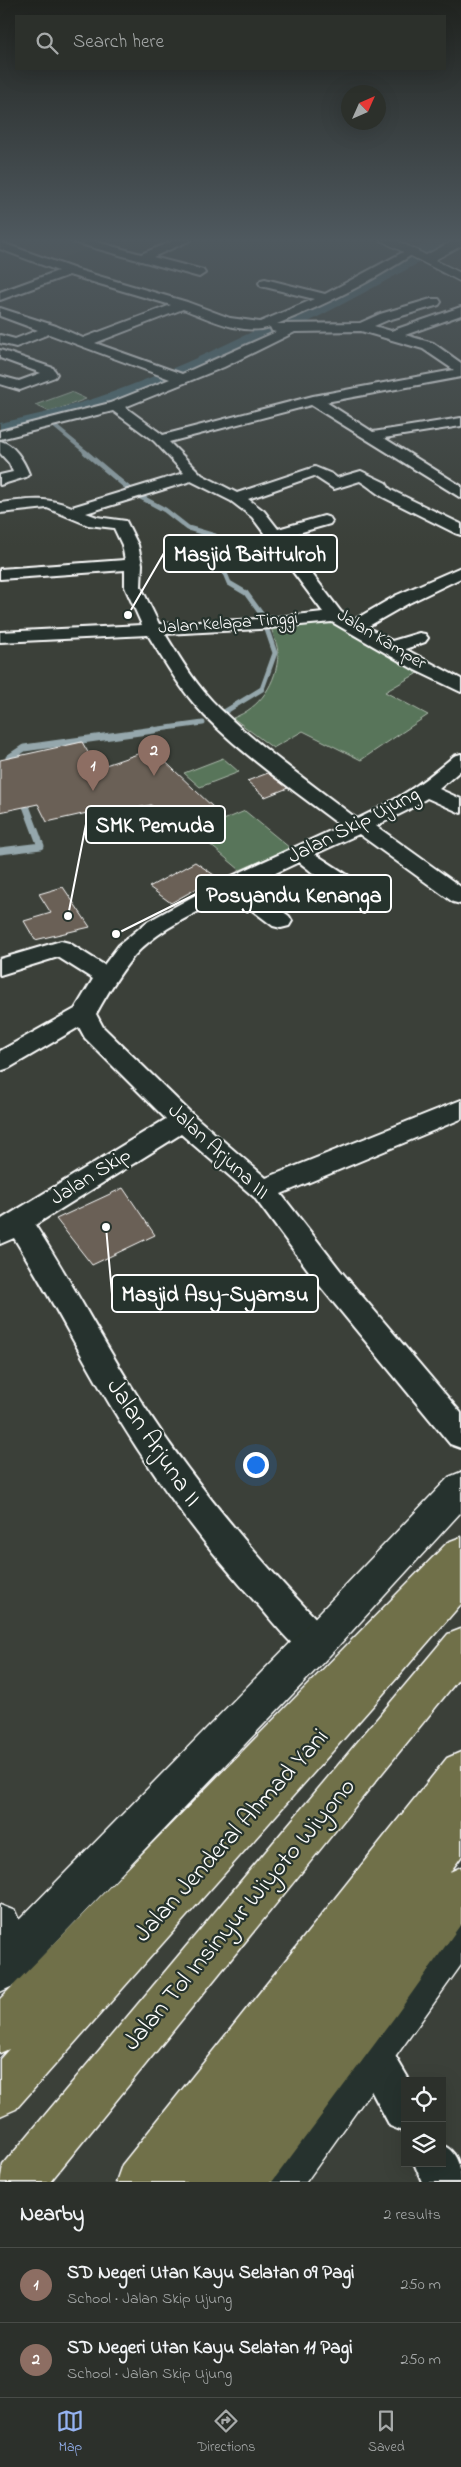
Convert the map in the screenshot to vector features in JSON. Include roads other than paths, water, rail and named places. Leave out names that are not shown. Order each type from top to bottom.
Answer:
[{"type":"highway","points":[[0,2031],[461,1554]]},
{"type":"highway","name":"Jalan Jenderal Ahmad Yani","points":[[0,2093],[364,1688],[461,1577]]},
{"type":"highway","name":"Jalan Tol Insinyur Wiyoto Wiyono","points":[[20,2182],[461,1647]]},
{"type":"highway","points":[[140,2182],[461,1772]]},
{"type":"highway","points":[[192,2182],[327,1997],[461,1824]]},
{"type":"highway","points":[[242,2182],[382,1999],[461,1888]]},
{"type":"main road","points":[[5,1950],[316,1643],[461,1488]]},
{"type":"main road","points":[[278,2182],[461,1929]]},
{"type":"street","points":[[85,342],[173,375],[257,342]]},
{"type":"street","points":[[415,342],[428,346],[461,369]]},
{"type":"street","points":[[0,435],[115,406],[226,346]]},
{"type":"street","points":[[0,354],[50,372],[20,386],[0,380]]},
{"type":"street","points":[[161,440],[313,400],[461,373]]},
{"type":"street","points":[[313,400],[461,493]]},
{"type":"street","name":"Jalan Kamper","points":[[115,406],[161,440],[194,475],[236,498],[258,514],[336,616],[390,648],[461,686]]},
{"type":"street","points":[[372,436],[461,422]]},
{"type":"street","points":[[0,445],[16,461],[21,474],[0,480]]},
{"type":"street","points":[[236,498],[311,472],[318,472],[334,484],[362,476],[381,486],[381,490],[388,494],[461,530]]},
{"type":"street","points":[[70,513],[122,495],[194,475]]},
{"type":"street","points":[[0,490],[11,502],[6,507]]},
{"type":"street","points":[[6,507],[50,504],[94,522],[120,524],[130,546],[134,564],[132,587],[153,629],[177,668],[211,710],[273,765],[461,897]]},
{"type":"street","points":[[431,515],[461,507]]},
{"type":"street","points":[[274,535],[324,521]]},
{"type":"street","points":[[0,574],[134,564]]},
{"type":"street","points":[[355,627],[403,599],[458,576]]},
{"type":"street","name":"Jalan Kelapa Tinggi","points":[[0,637],[264,623],[336,616]]},
{"type":"street","points":[[390,648],[419,638]]},
{"type":"street","name":"Jalan Skip Ujung","points":[[84,1014],[107,977],[127,950],[155,927],[233,884],[399,807],[426,790],[461,760]]},
{"type":"street","points":[[426,790],[461,807]]},
{"type":"street","points":[[300,853],[344,883]]},
{"type":"street","points":[[233,884],[281,921]]},
{"type":"street","points":[[0,967],[61,948],[107,977]]},
{"type":"street","points":[[0,1062],[84,1014]]},
{"type":"street","name":"Jalan Arjuna III","points":[[84,1014],[94,1032],[183,1120],[263,1190],[330,1278],[461,1435]]},
{"type":"street","points":[[263,1190],[461,1109]]},
{"type":"street","name":"Jalan Skip","points":[[8,1223],[183,1120]]},
{"type":"street","name":"Jalan Arjuna II","points":[[8,1223],[59,1286],[83,1333],[130,1411],[184,1494],[257,1582],[316,1643]]},
{"type":"street","points":[[371,2053],[401,2104]]},
{"type":"street","points":[[437,2167],[446,2182]]},
{"type":"waterway","points":[[0,431],[90,408],[120,398],[249,342]]},
{"type":"waterway","points":[[47,420],[87,453]]},
{"type":"waterway","points":[[85,452],[129,489]]},
{"type":"waterway","points":[[137,495],[165,510],[188,528],[215,536],[222,553],[219,559],[229,583],[246,593],[262,615],[275,653],[262,689],[221,714]]},
{"type":"waterway","points":[[145,731],[203,723]]},
{"type":"waterway","points":[[12,766],[9,758],[24,748],[154,730]]},
{"type":"waterway","points":[[0,851],[41,846],[23,798]]},
{"type":"place","name":"Masjid Baittulroh","points":[[128,615]]},
{"type":"place","name":"SD Negeri Utan Kayu Selatan 11 Pagi","points":[[154,776]]},
{"type":"place","name":"SD Negeri Utan Kayu Selatan 09 Pagi","points":[[93,791]]},
{"type":"place","name":"SMK Pemuda","points":[[68,916]]},
{"type":"place","name":"Posyandu Kenanga","points":[[116,934]]},
{"type":"place","name":"Masjid Asy-Syamsu","points":[[106,1227]]}]
